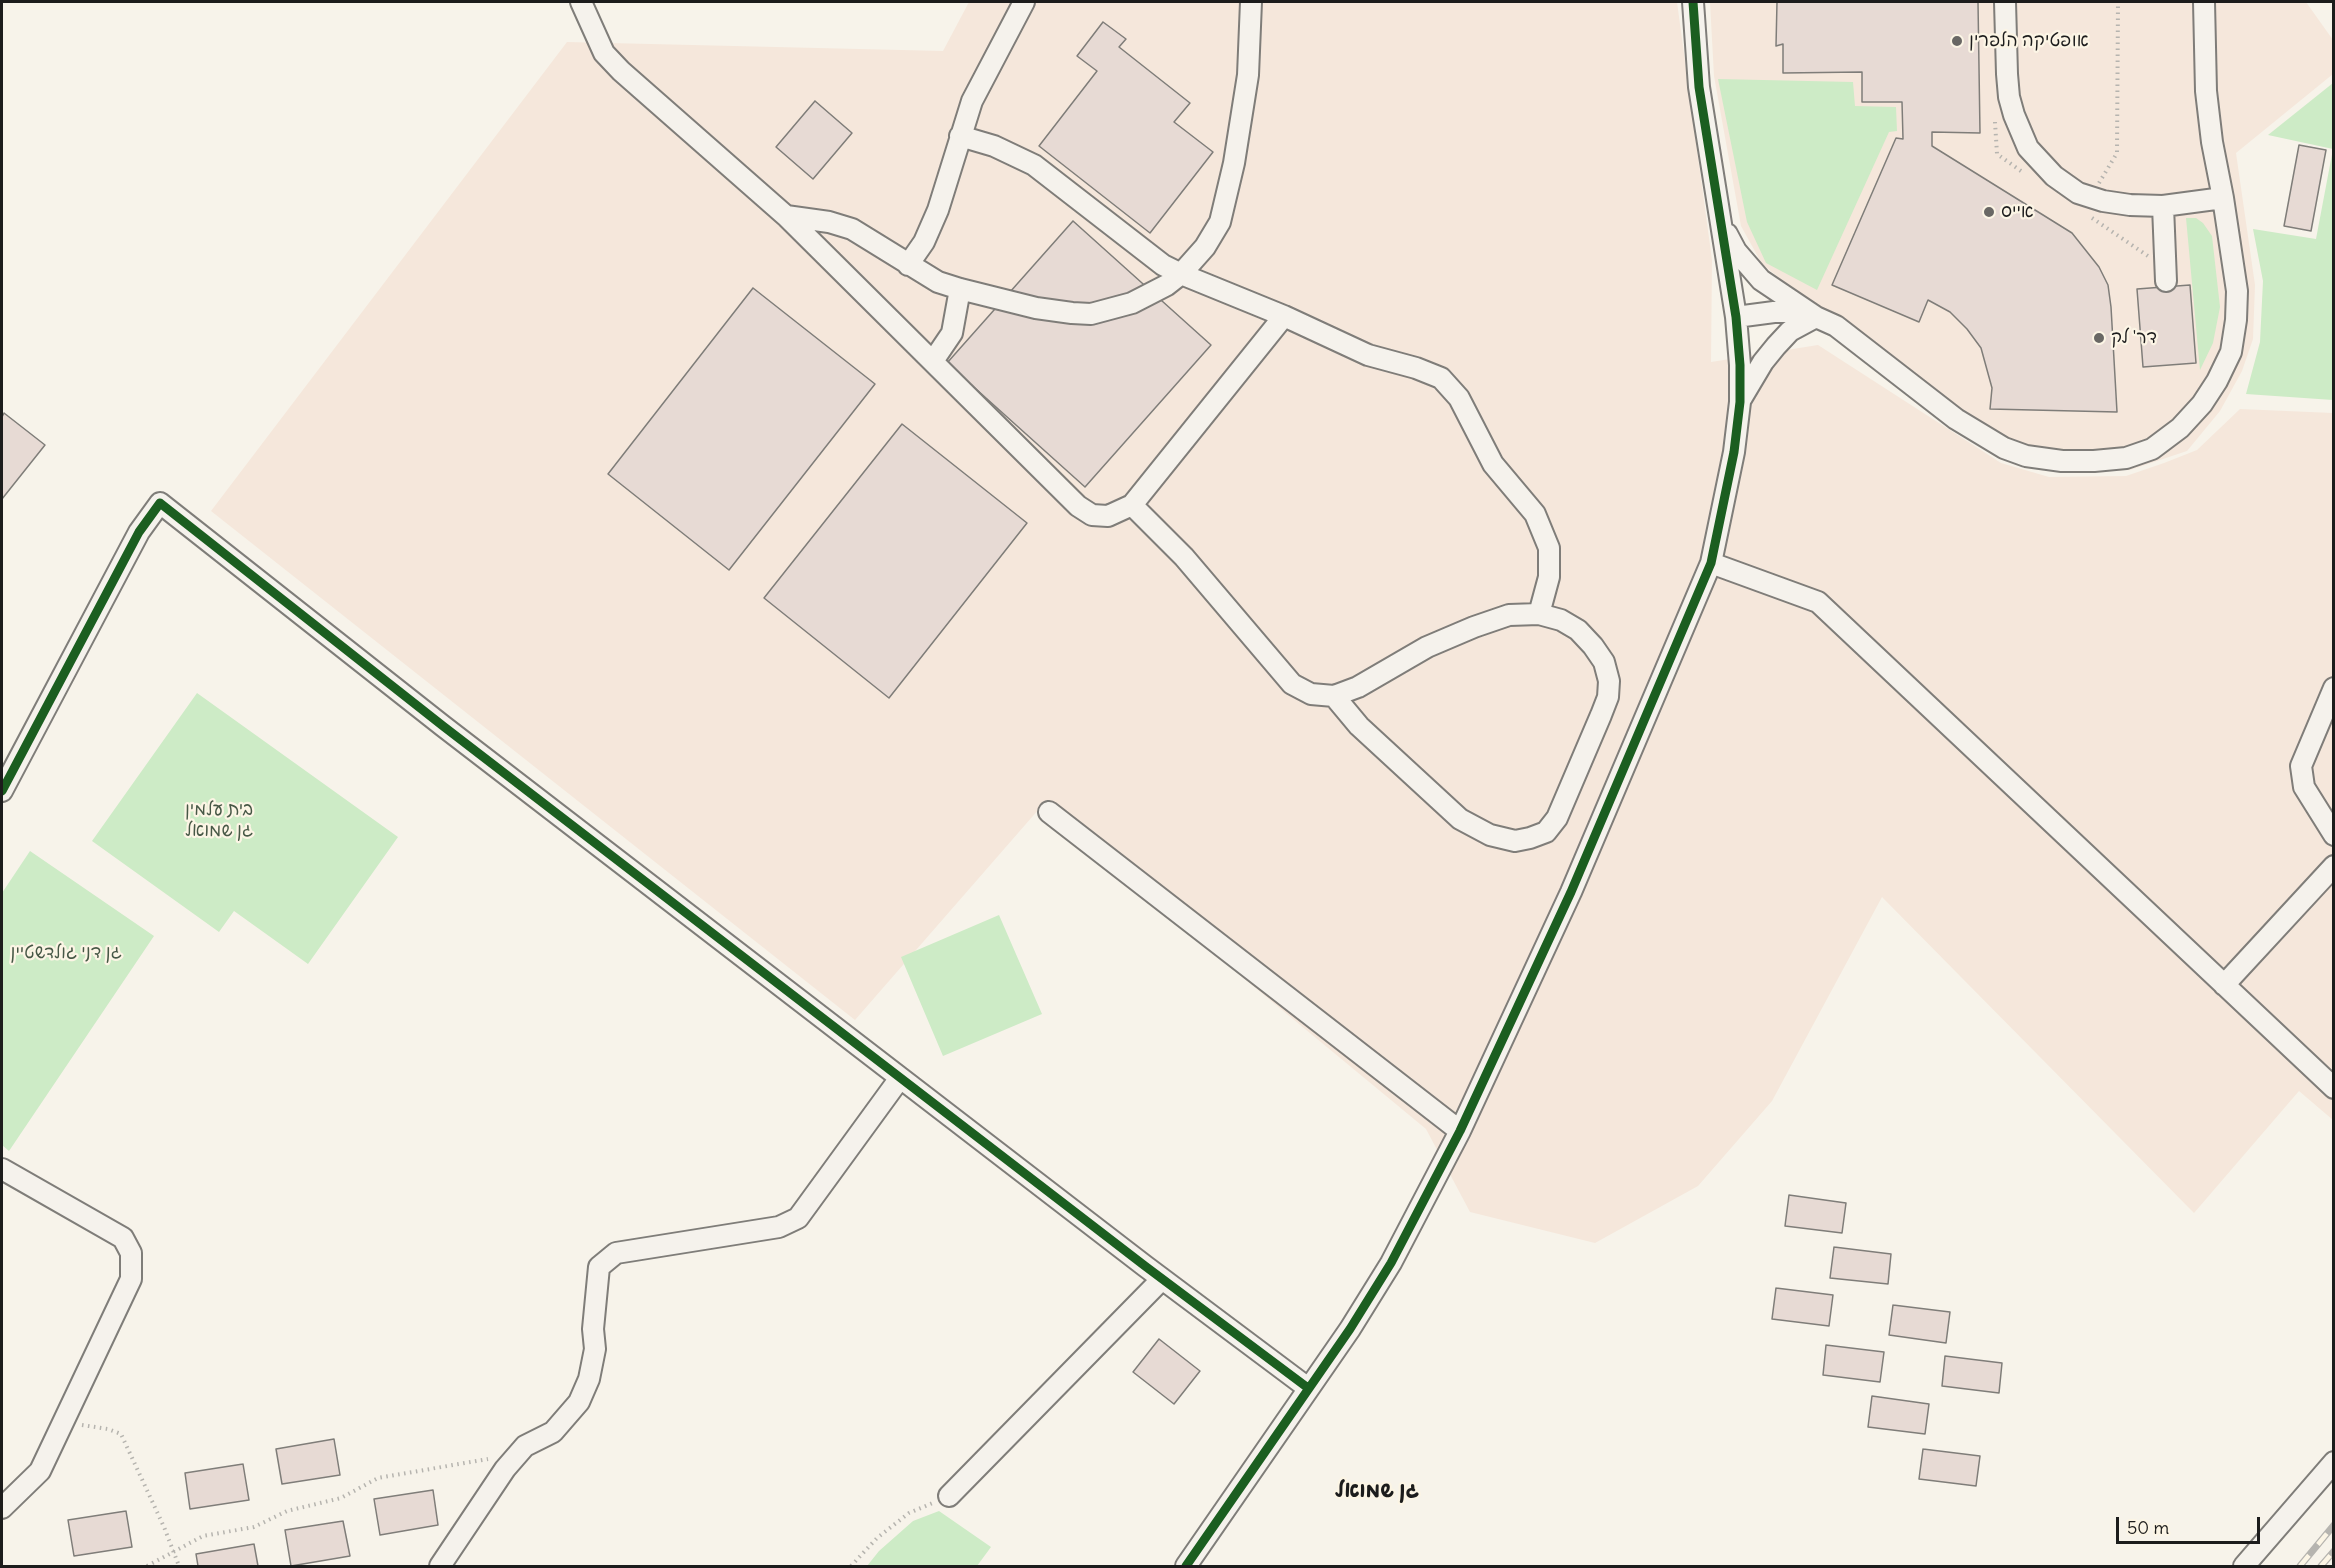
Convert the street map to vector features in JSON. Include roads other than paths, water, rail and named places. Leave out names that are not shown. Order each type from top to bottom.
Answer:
[{"type":"street","points":[[581,2],[604,53],[621,71],[786,216],[1078,506],[1092,514],[1108,516],[1132,505],[1284,316]]},
{"type":"street","points":[[908,265],[924,242],[938,210],[972,102],[1024,2]]},
{"type":"street","points":[[786,216],[829,222],[852,229],[938,282],[960,289],[1036,308],[1072,314],[1091,314],[1132,303],[1167,285],[1181,274],[1205,247],[1220,222],[1234,163],[1248,75],[1251,2]]},
{"type":"street","points":[[1186,1566],[1376,1289],[1460,1131],[1571,892],[1710,563],[1726,496],[1740,402],[1740,365],[1736,317],[1699,87],[1694,2]]},
{"type":"street","points":[[2005,2],[2009,98],[2016,123],[2028,148],[2054,176],[2078,193],[2130,206],[2163,206],[2223,198]]},
{"type":"street","points":[[1721,223],[1736,251],[1761,280],[1816,317],[1836,326],[1956,419],[2004,448],[2026,456],[2062,461],[2126,458],[2152,449],[2180,428],[2202,404],[2217,381],[2231,352],[2236,320],[2237,291],[2212,142],[2206,91],[2204,2]]},
{"type":"street","points":[[960,136],[994,146],[1034,165],[1163,265],[1284,316],[1368,355],[1416,368],[1441,378],[1459,398],[1493,464],[1534,514],[1549,548],[1549,577],[1539,614]]},
{"type":"street","points":[[2163,206],[2166,280]]},
{"type":"street","points":[[933,361],[952,333],[960,289]]},
{"type":"street","points":[[1736,317],[1774,312],[1794,312],[1816,317]]},
{"type":"street","points":[[1740,402],[1763,362],[1776,345],[1790,332],[1816,317]]},
{"type":"street","points":[[2,791],[139,532],[160,503],[443,726],[1162,1279],[1308,1388]]},
{"type":"street","points":[[1132,505],[1184,557],[1292,684],[1311,694],[1334,696],[1358,687],[1427,647],[1509,615],[1539,614],[1561,620],[1578,630],[1604,662],[1609,681],[1608,697],[1602,715],[1557,818],[1546,832],[1515,841],[1490,835],[1460,819],[1359,726],[1334,696]]},
{"type":"street","points":[[1710,563],[1818,602],[2334,1088]]},
{"type":"street","points":[[2334,688],[2301,766],[2304,787],[2334,835]]},
{"type":"street","points":[[1049,812],[1460,1131]]},
{"type":"street","points":[[2224,985],[2334,866]]},
{"type":"street","points":[[440,1566],[516,1456],[525,1446],[553,1432],[579,1402],[589,1379],[595,1349],[593,1329],[598,1266],[616,1253],[779,1227],[798,1218],[900,1078]]},
{"type":"street","points":[[2,1169],[123,1238],[131,1253],[131,1279],[40,1471],[2,1508]]},
{"type":"street","points":[[949,1496],[1162,1279]]},
{"type":"street","points":[[2244,1566],[2334,1462]]},
{"type":"railway","points":[[2300,1566],[2334,1525]]},
{"type":"railway","points":[[2321,1566],[2334,1551]]},
{"type":"place","name":"אופטיקה הלפרין","points":[[1957,41]]},
{"type":"place","name":"אייס","points":[[1989,212]]},
{"type":"place","name":"דר' לק","points":[[2099,338]]},
{"type":"district","name":"גן שמואל","points":[[1377,1491]]},
{"type":"park label","name":"בית עלמין גן שמואל","points":[[219,820]]},
{"type":"park label","name":"גן דני גולדשטיין","points":[[66,953]]}]
